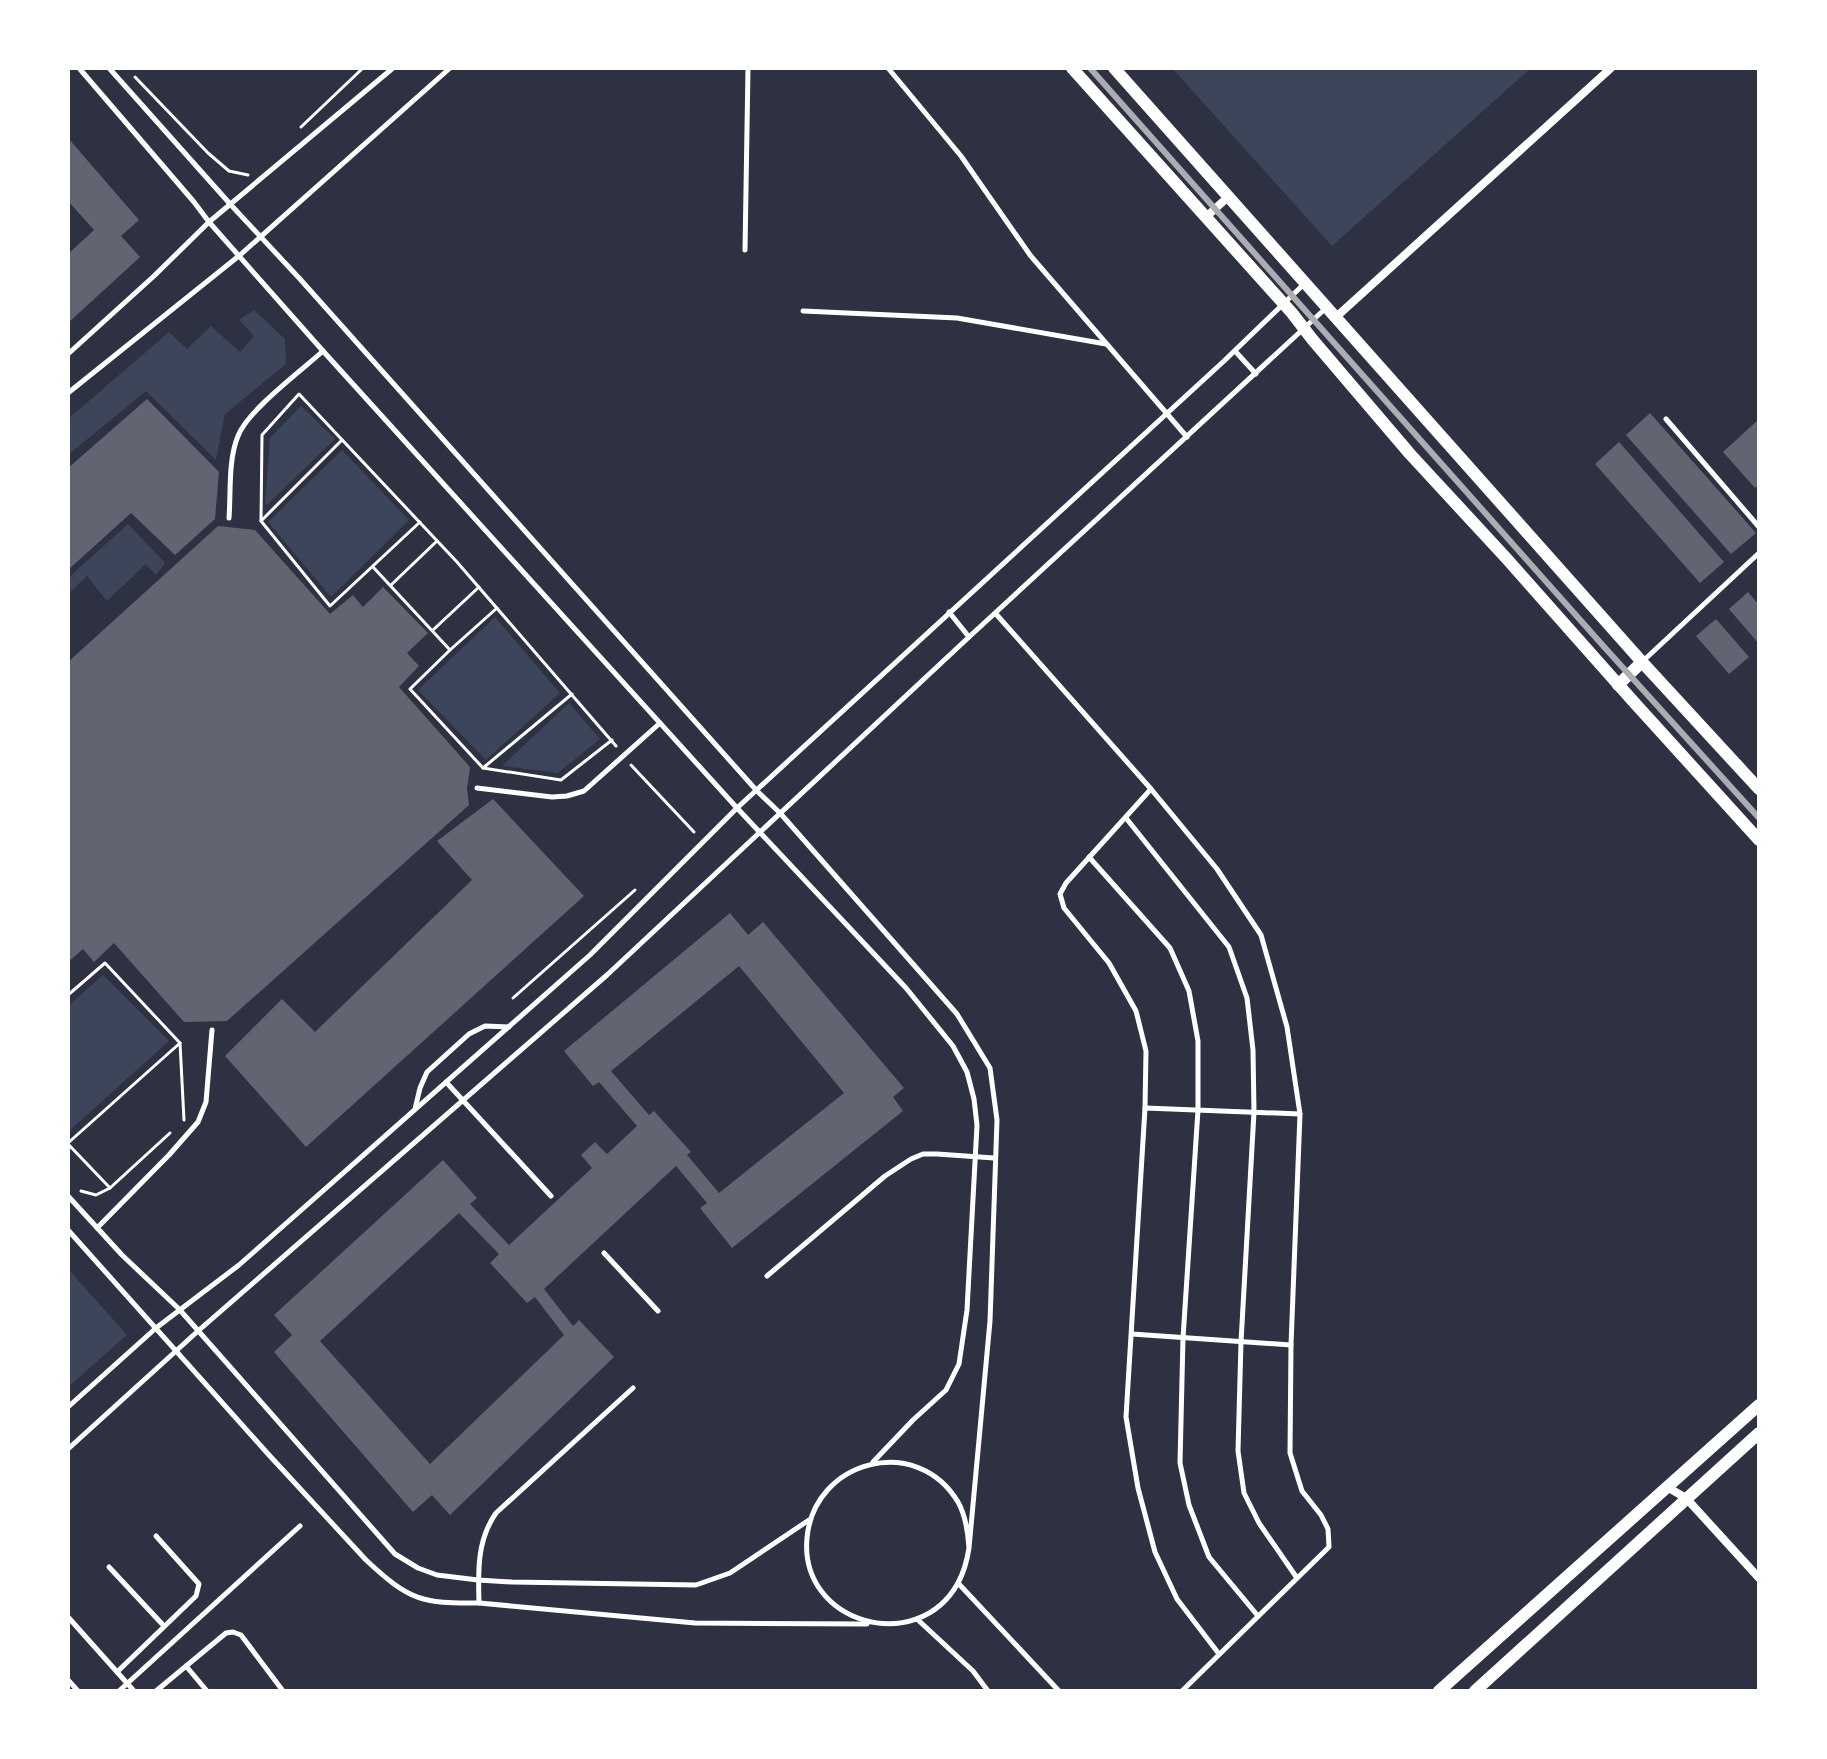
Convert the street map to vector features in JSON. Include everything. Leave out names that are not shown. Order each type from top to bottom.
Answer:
[{"type":"street","points":[[1072,68],[1283,303],[1410,454],[1759,840]]},
{"type":"street","points":[[1114,68],[1642,662],[1759,789]]},
{"type":"street","points":[[1330,313],[1611,68]]},
{"type":"street","points":[[1206,217],[1228,197]]},
{"type":"street","points":[[1618,685],[1642,662]]},
{"type":"street","points":[[1439,1691],[1759,1405]]},
{"type":"street","points":[[1475,1691],[1759,1433]]},
{"type":"street","points":[[1667,1487],[1686,1498],[1759,1578]]},
{"type":"lane","points":[[79,68],[323,351],[737,808],[906,988],[953,1046],[967,1072],[977,1125],[967,1310],[959,1364],[946,1390],[872,1463]]},
{"type":"lane","points":[[68,1230],[366,1560],[413,1597],[451,1603],[695,1623],[899,1624],[933,1611],[947,1599],[965,1567],[990,1321],[997,1120],[990,1068],[976,1042],[957,1014],[780,813],[109,68]]},
{"type":"lane","points":[[68,354],[209,222],[393,68]]},
{"type":"lane","points":[[438,68],[443,74]]},
{"type":"lane","points":[[68,393],[240,255],[450,68]]},
{"type":"lane","points":[[745,250],[748,68]]},
{"type":"lane","points":[[888,68],[961,156],[1030,255],[1187,437]]},
{"type":"lane","points":[[68,1407],[156,1328],[239,1265],[590,955],[737,808],[1305,284]]},
{"type":"lane","points":[[803,311],[957,318],[1106,344]]},
{"type":"lane","points":[[68,1449],[198,1331],[607,975],[1304,329],[1330,313]]},
{"type":"lane","points":[[229,518],[233,456],[237,437],[246,420],[323,351]]},
{"type":"lane","points":[[1235,351],[1256,374]]},
{"type":"lane","points":[[1666,419],[1759,527]]},
{"type":"lane","points":[[1642,662],[1759,553]]},
{"type":"lane","points":[[949,612],[969,637]]},
{"type":"lane","points":[[996,614],[1151,789],[1217,869],[1261,935],[1287,1027],[1300,1114],[1290,1453],[1302,1491],[1328,1529],[1329,1547],[1182,1691]]},
{"type":"lane","points":[[477,788],[552,797],[584,791],[660,723]]},
{"type":"lane","points":[[1151,789],[1066,883],[1060,894],[1064,908],[1109,963],[1136,1011],[1146,1051],[1126,1417],[1138,1488],[1155,1552],[1177,1599],[1219,1654]]},
{"type":"lane","points":[[1126,818],[1229,947],[1247,998],[1253,1050],[1254,1112],[1238,1451],[1244,1493],[1259,1523],[1297,1578]]},
{"type":"lane","points":[[1089,857],[1170,948],[1189,991],[1198,1041],[1198,1110],[1183,1338],[1180,1463],[1189,1505],[1209,1557],[1258,1616]]},
{"type":"lane","points":[[415,1110],[427,1072],[469,1034],[485,1026],[509,1027]]},
{"type":"lane","points":[[97,1228],[198,1122],[206,1102],[212,1030]]},
{"type":"lane","points":[[446,1082],[551,1196]]},
{"type":"lane","points":[[1145,1108],[1300,1114]]},
{"type":"lane","points":[[767,1276],[885,1176],[911,1159],[923,1154],[994,1158]]},
{"type":"lane","points":[[68,1196],[122,1255],[179,1309],[395,1554],[418,1568],[437,1575],[478,1580],[696,1585],[730,1573],[810,1520]]},
{"type":"lane","points":[[604,1253],[658,1311]]},
{"type":"lane","points":[[1132,1334],[1291,1345]]},
{"type":"lane","points":[[479,1603],[483,1536],[496,1513],[633,1388]]},
{"type":"lane","points":[[880,1625],[842,1611],[826,1597],[815,1580],[808,1560],[806,1540],[810,1520],[820,1499],[835,1481],[872,1463],[901,1463],[924,1470],[943,1484],[958,1502],[967,1525],[969,1548]]},
{"type":"lane","points":[[119,1691],[300,1526]]},
{"type":"lane","points":[[117,1672],[196,1596],[199,1584],[156,1536]]},
{"type":"lane","points":[[109,1567],[164,1626]]},
{"type":"lane","points":[[958,1583],[1059,1691]]},
{"type":"lane","points":[[68,1617],[134,1691]]},
{"type":"lane","points":[[917,1619],[973,1671],[988,1691]]},
{"type":"lane","points":[[156,1691],[226,1633],[233,1632],[241,1635],[283,1691]]},
{"type":"lane","points":[[186,1666],[207,1691]]},
{"type":"lane","points":[[68,1680],[78,1691]]},
{"type":"path","points":[[127,68],[208,153],[229,171],[248,175]]},
{"type":"path","points":[[294,134],[363,68]]},
{"type":"path","points":[[420,522],[330,606],[261,521],[262,435],[299,394],[420,522],[479,587],[612,740],[623,757],[697,835]]},
{"type":"path","points":[[261,521],[342,440]]},
{"type":"path","points":[[391,585],[437,541]]},
{"type":"path","points":[[373,567],[450,650]]},
{"type":"path","points":[[433,630],[479,587]]},
{"type":"path","points":[[497,608],[410,689],[483,768],[561,780],[612,740]]},
{"type":"path","points":[[483,768],[572,694]]},
{"type":"path","points":[[513,998],[640,886]]},
{"type":"path","points":[[68,995],[105,963],[180,1043],[184,1120]]},
{"type":"path","points":[[110,1188],[68,1144],[180,1043]]},
{"type":"path","points":[[76,1190],[96,1195],[110,1188],[173,1130]]},
{"type":"shaded area","points":[[1172,68],[1531,68],[1332,246]]},
{"type":"shaded area","points":[[254,310],[285,339],[286,364],[225,414],[216,460],[146,391],[68,455],[68,419],[169,332],[187,349],[211,326],[240,352],[254,336],[239,320]]},
{"type":"shaded area","points":[[301,406],[335,439],[265,505],[270,438]]},
{"type":"shaded area","points":[[342,450],[409,520],[331,597],[268,522]]},
{"type":"shaded area","points":[[128,524],[165,563],[156,575],[146,564],[107,601],[87,576],[68,594],[68,578]]},
{"type":"shaded area","points":[[495,617],[560,693],[486,760],[418,690]]},
{"type":"shaded area","points":[[569,703],[600,739],[558,773],[502,766]]},
{"type":"shaded area","points":[[103,975],[169,1041],[68,1132],[68,1006]]},
{"type":"shaded area","points":[[68,1269],[127,1335],[68,1387]]},
{"type":"building","points":[[68,138],[139,220],[121,236],[140,257],[68,323],[68,254],[94,230],[68,201]]},
{"type":"building","points":[[147,399],[219,472],[215,519],[175,555],[131,513],[68,570],[68,468]]},
{"type":"building","points":[[1650,413],[1756,533],[1731,554],[1626,435]]},
{"type":"building","points":[[1759,419],[1759,485],[1755,488],[1723,452]]},
{"type":"building","points":[[1619,442],[1724,562],[1700,583],[1595,464]]},
{"type":"building","points":[[218,526],[255,530],[330,614],[353,595],[363,607],[383,587],[428,633],[407,653],[419,666],[399,687],[470,767],[467,789],[469,805],[227,1021],[184,1022],[114,943],[94,962],[83,949],[68,962],[68,662]]},
{"type":"building","points":[[1748,592],[1759,605],[1759,644],[1729,609]]},
{"type":"building","points":[[1716,619],[1749,657],[1729,674],[1696,636]]},
{"type":"building","points":[[493,799],[584,896],[306,1147],[225,1056],[282,999],[315,1032],[472,880],[437,841]]},
{"type":"building","points":[[730,913],[748,935],[763,922],[904,1088],[893,1097],[903,1111],[732,1248],[700,1208],[707,1203],[676,1166],[544,1289],[573,1326],[579,1320],[614,1357],[450,1515],[432,1495],[413,1512],[274,1352],[292,1335],[274,1315],[443,1160],[477,1198],[470,1204],[509,1245],[592,1168],[581,1155],[595,1142],[607,1154],[637,1126],[599,1082],[593,1086],[564,1051]],"holes":[[[739,966],[844,1093],[719,1193],[687,1155],[691,1152],[654,1111],[649,1115],[611,1071]],[[459,1213],[499,1254],[490,1263],[527,1303],[535,1297],[564,1335],[430,1464],[320,1341]]]},
{"type":"railway","points":[[1090,68],[1759,818]]}]
